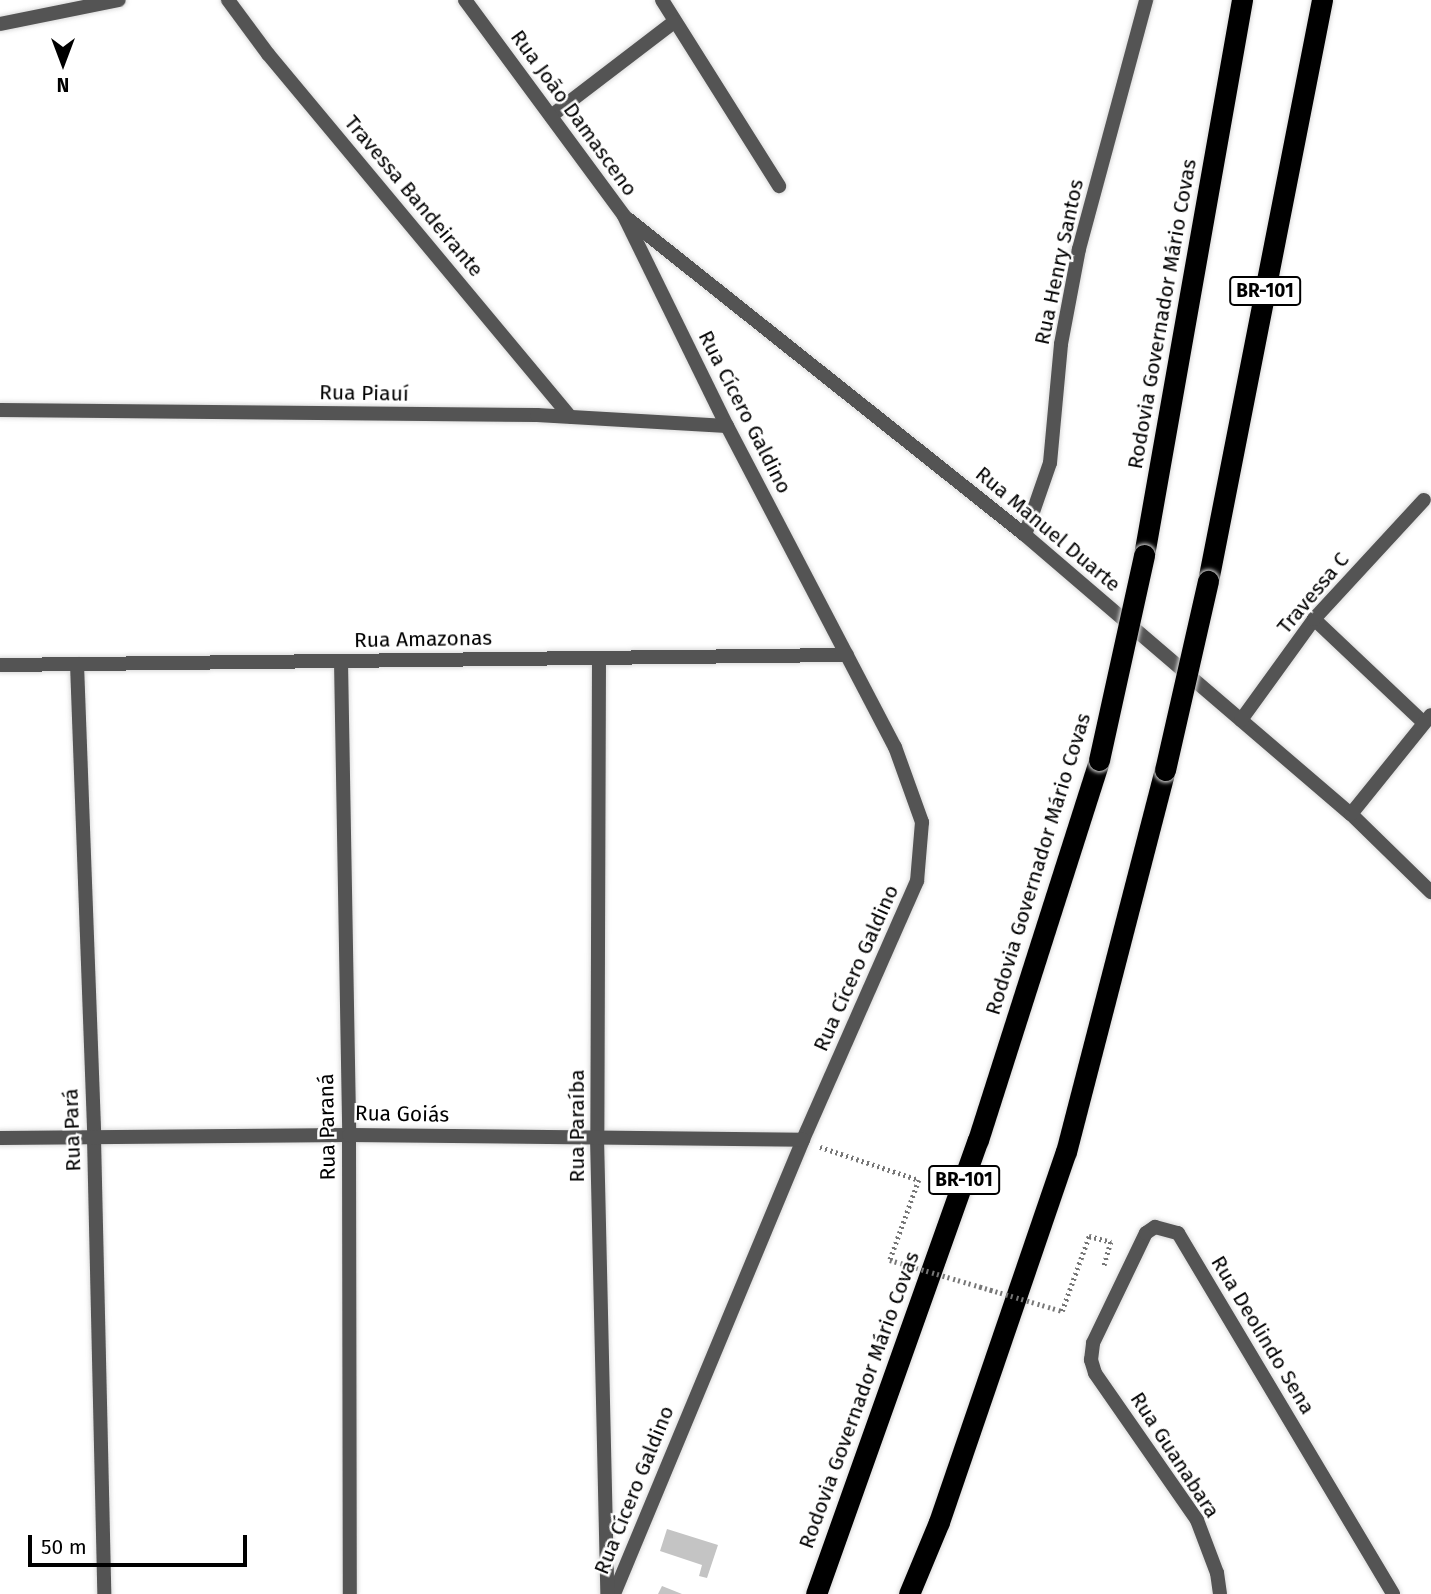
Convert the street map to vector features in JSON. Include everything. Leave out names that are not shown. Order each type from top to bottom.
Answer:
[{"type":"highway","name":"Rodovia Governador Mário Covas","points":[[816,1594],[978,1140],[1099,760],[1144,555],[1242,0]]},
{"type":"highway","name":"BR-101","points":[[909,1594],[939,1522],[1066,1152],[1164,769],[1208,581],[1322,0]]},
{"type":"street","points":[[0,24],[119,0]]},
{"type":"street","name":"Travessa Bandeirante","points":[[228,0],[268,54],[570,417]]},
{"type":"street","name":"Rua João Damasceno","points":[[465,0],[624,216]]},
{"type":"street","points":[[662,0],[779,186]]},
{"type":"street","name":"Rua Henry Santos","points":[[1025,535],[1050,463],[1061,344],[1079,249],[1146,0]]},
{"type":"street","points":[[551,117],[674,22]]},
{"type":"street","name":"Rua Manuel Duarte","points":[[624,216],[1025,535],[1351,814],[1431,892]]},
{"type":"street","name":"Rua Cícero Galdino","points":[[614,1594],[803,1140],[917,881],[922,822],[895,747],[727,426],[624,216]]},
{"type":"street","name":"Rua Piauí","points":[[0,411],[570,417],[727,426]]},
{"type":"street","name":"Travessa C","points":[[1241,720],[1314,620],[1424,500]]},
{"type":"street","points":[[1314,620],[1428,719],[1351,814]]},
{"type":"street","name":"Rua Amazonas","points":[[0,665],[847,655]]},
{"type":"street","name":"Rua Paraíba","points":[[599,658],[597,1137],[607,1594]]},
{"type":"street","name":"Rua Paraná","points":[[341,661],[349,1135],[350,1594]]},
{"type":"street","name":"Rua Pará","points":[[77,664],[94,1138],[104,1594]]},
{"type":"street","name":"Rua Goiás","points":[[0,1139],[349,1135],[803,1140]]},
{"type":"street","name":"Rua Deolindo Sena","points":[[1093,1343],[1146,1233],[1155,1227],[1178,1233],[1393,1594]]},
{"type":"street","name":"Rua Guanabara","points":[[1093,1343],[1091,1360],[1095,1373],[1197,1520],[1217,1573],[1220,1594]]},
{"type":"path","points":[[803,1140],[919,1180],[890,1260],[1062,1311],[1089,1236],[1111,1242],[1103,1269]]},
{"type":"building","points":[[667,1529],[718,1545],[707,1578],[699,1576],[702,1565],[660,1551]]},
{"type":"building","points":[[662,1586],[682,1594],[658,1594]]}]
